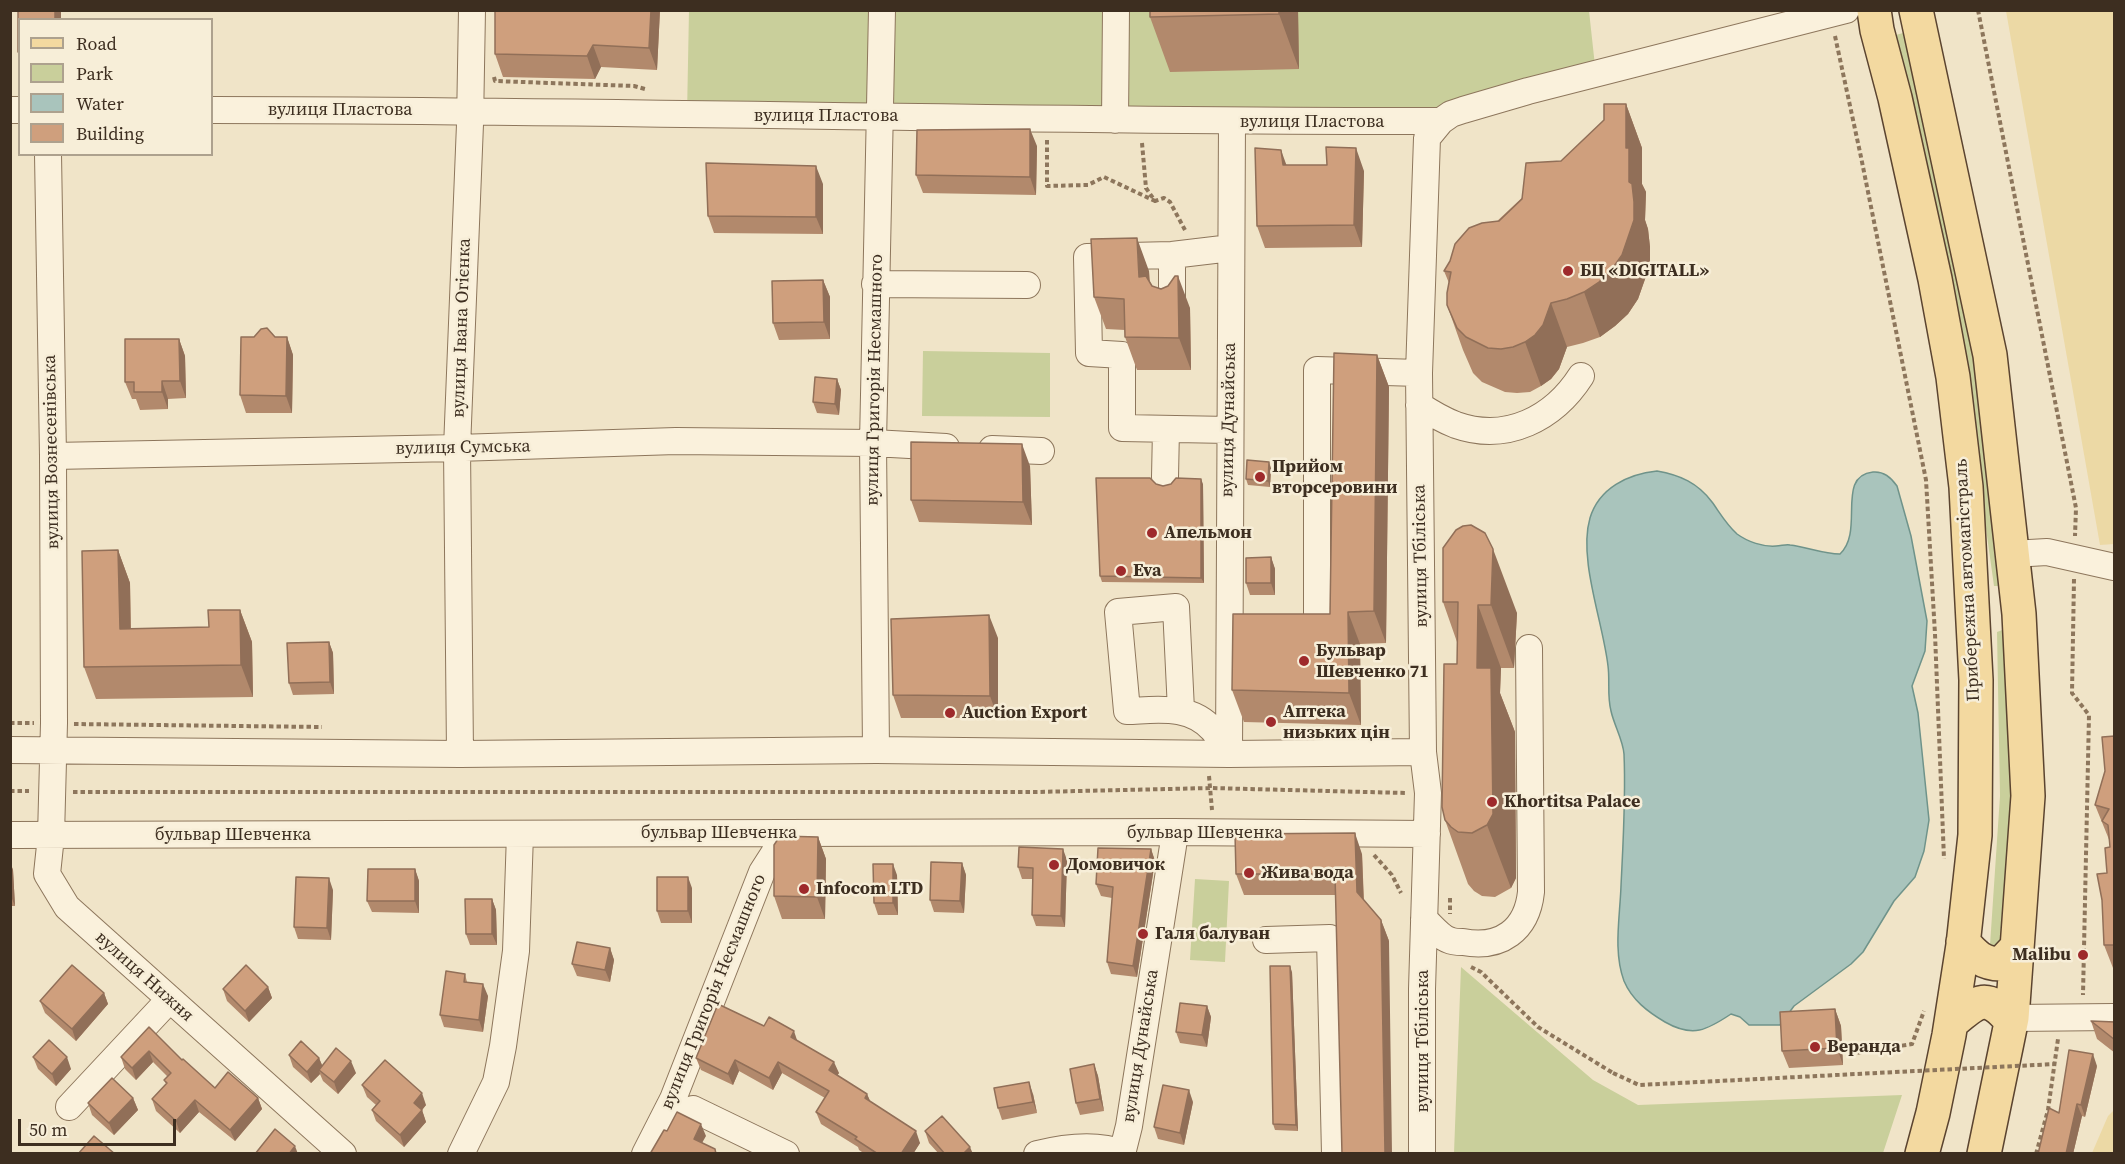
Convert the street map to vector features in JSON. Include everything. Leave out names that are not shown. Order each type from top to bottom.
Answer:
[{"type":"main road","name":"Прибережна автомагістраль","points":[[1875,10],[1877,30],[1895,98],[1935,279],[1953,377],[1966,487],[1974,649],[1975,835],[1963,942],[1939,1014],[1933,1113],[1922,1154]]},
{"type":"main road","points":[[1916,10],[1990,355],[2020,641],[2028,796],[2012,1019],[1984,1154]]},
{"type":"main road","points":[[1970,572],[1985,591],[1993,593],[2002,591],[2014,567]]},
{"type":"main road","points":[[1974,649],[1985,634],[1994,627],[2008,627],[2020,641]]},
{"type":"main road","points":[[1963,942],[1979,959],[1990,964],[2001,964],[2017,947]]},
{"type":"main road","points":[[1939,1014],[1982,1002],[1992,1003],[2012,1019]]},
{"type":"street","name":"вулиця Івана Огієнка","points":[[460,754],[458,448],[471,110],[472,10]]},
{"type":"street","name":"вулиця Григорія Несмашного","points":[[876,750],[873,443],[882,10]]},
{"type":"street","points":[[1115,120],[1116,10]]},
{"type":"street","name":"вулиця Пластова","points":[[213,110],[471,110],[675,115],[881,116],[1232,122],[1434,129],[1451,114],[1462,110],[1837,13]]},
{"type":"street","name":"вулиця Дунайська","points":[[1229,754],[1250,631],[1229,430],[1232,122]]},
{"type":"street","name":"вулиця Тбіліська","points":[[1422,1154],[1424,919],[1428,793],[1423,752],[1419,373],[1434,129]]},
{"type":"street","name":"вулиця Вознесенівська","points":[[48,156],[53,456],[54,723],[52,750]]},
{"type":"street","points":[[1229,430],[1122,428],[1122,355],[1089,353],[1087,256],[1184,254],[1231,248]]},
{"type":"street","points":[[1173,306],[1184,254]]},
{"type":"street","points":[[875,284],[1027,285]]},
{"type":"street","points":[[1250,631],[1317,631],[1317,370],[1419,373]]},
{"type":"street","points":[[1419,405],[1458,426],[1493,431],[1511,429],[1529,423],[1552,410],[1571,391],[1581,376]]},
{"type":"street","points":[[1165,477],[1166,429]]},
{"type":"street","name":"вулиця Сумська","points":[[53,456],[676,441],[873,443],[1041,452]]},
{"type":"street","points":[[2014,567],[2047,552],[2115,567]]},
{"type":"street","points":[[1424,919],[1448,940],[1485,944],[1509,935],[1525,916],[1530,904],[1529,648]]},
{"type":"street","points":[[1181,710],[1198,718],[1214,730],[1229,754]]},
{"type":"street","points":[[10,750],[460,754],[876,750],[1229,754],[1423,752]]},
{"type":"street","name":"вулиця Нижня","points":[[52,750],[51,836],[47,874],[67,908],[343,1154]]},
{"type":"street","name":"вулиця Дунайська","points":[[1123,1153],[1173,846],[1173,832]]},
{"type":"street","name":"бульвар Шевченка","points":[[10,835],[1173,832],[1427,834]]},
{"type":"street","name":"вулиця Григорія Несмашного","points":[[645,1154],[673,1099],[762,872],[787,833]]},
{"type":"street","points":[[461,1154],[496,1082],[503,1046],[516,951],[520,834]]},
{"type":"street","points":[[1266,940],[1330,938],[1335,1154]]},
{"type":"street","points":[[69,1107],[169,1000]]},
{"type":"street","points":[[2012,1019],[2115,1017]]},
{"type":"street","points":[[693,1109],[786,1154]]},
{"type":"street","points":[[1037,1154],[1080,1147],[1111,1149],[1123,1153]]},
{"type":"path","points":[[1978,10],[2076,508],[2072,693],[2089,715],[2083,1017]]},
{"type":"path","points":[[1837,13],[1835,38],[1862,157],[1926,480],[1935,634],[1944,866]]},
{"type":"path","points":[[495,81],[633,86],[656,91]]},
{"type":"path","points":[[1142,139],[1146,188],[1155,201]]},
{"type":"path","points":[[1037,140],[1047,140],[1047,186],[1088,185],[1104,177],[1155,201],[1164,198],[1170,202],[1184,254]]},
{"type":"path","points":[[10,723],[330,728]]},
{"type":"path","points":[[1210,788],[1212,816]]},
{"type":"path","points":[[10,791],[1036,792],[1210,788],[1428,793]]},
{"type":"path","points":[[1461,962],[1481,972],[1538,1027],[1613,1073],[1639,1085],[2055,1064],[2048,1110],[2037,1154]]},
{"type":"path","points":[[1850,1054],[1912,1044],[1939,1014]]},
{"type":"green space","points":[[689,10],[1589,11],[1596,75],[1463,110],[687,115]]},
{"type":"green space","points":[[1903,33],[1970,324],[2000,586],[1994,586],[1963,363],[1889,37]]},
{"type":"green space","points":[[923,351],[1050,353],[1050,417],[922,416]]},
{"type":"green space","points":[[2005,629],[2012,799],[2001,959],[1989,960],[2000,796],[1997,632]]},
{"type":"green space","points":[[1195,879],[1229,881],[1225,962],[1190,960]]},
{"type":"green space","points":[[1461,967],[1593,1080],[1638,1105],[1902,1095],[1883,1153],[1454,1153]]},
{"type":"sand","points":[[2006,11],[2114,11],[2114,544],[2100,545]]},
{"type":"sand","points":[[2114,1110],[2114,1153],[2092,1153],[2108,1116]]},
{"type":"water","points":[[1657,471],[1695,485],[1707,495],[1733,530],[1746,539],[1766,546],[1788,545],[1840,554],[1847,544],[1850,532],[1852,494],[1855,483],[1862,476],[1881,472],[1890,477],[1897,486],[1911,536],[1927,621],[1925,651],[1912,686],[1918,713],[1929,820],[1924,851],[1915,877],[1894,901],[1863,952],[1851,964],[1794,1006],[1780,1025],[1749,1025],[1740,1017],[1731,1014],[1700,1030],[1692,1031],[1675,1027],[1653,1014],[1636,1000],[1627,988],[1621,970],[1618,934],[1624,820],[1624,754],[1610,705],[1608,666],[1589,571],[1587,534],[1590,518],[1600,498],[1625,479]]},
{"type":"building","points":[[18,10],[55,10],[55,18],[18,18]]},
{"type":"building","points":[[495,10],[651,10],[649,48],[593,45],[587,56],[495,54]]},
{"type":"building","points":[[1150,10],[1279,10],[1279,14],[1150,17]]},
{"type":"building","points":[[1604,104],[1626,104],[1626,148],[1629,148],[1629,182],[1632,184],[1634,220],[1622,255],[1599,282],[1584,292],[1551,303],[1543,325],[1525,342],[1501,349],[1488,348],[1466,337],[1457,328],[1447,305],[1451,272],[1444,271],[1455,244],[1469,228],[1482,223],[1499,221],[1522,199],[1526,163],[1561,161],[1604,120]]},
{"type":"building","points":[[1030,129],[1030,177],[916,175],[917,130]]},
{"type":"building","points":[[1326,147],[1356,148],[1354,225],[1257,226],[1255,148],[1281,150],[1283,165],[1327,165]]},
{"type":"building","points":[[706,163],[816,166],[816,217],[708,216]]},
{"type":"building","points":[[1137,238],[1139,277],[1146,276],[1152,286],[1161,289],[1168,286],[1175,276],[1178,276],[1179,338],[1125,337],[1124,299],[1094,297],[1091,239]]},
{"type":"building","points":[[823,280],[824,322],[773,323],[772,281]]},
{"type":"building","points":[[267,328],[275,337],[287,337],[286,396],[240,395],[241,337],[254,337],[261,329]]},
{"type":"building","points":[[125,339],[179,339],[180,381],[162,381],[162,392],[134,392],[134,382],[125,382]]},
{"type":"building","points":[[1334,353],[1377,355],[1374,611],[1348,612],[1349,693],[1232,690],[1233,614],[1330,614]]},
{"type":"building","points":[[815,377],[837,379],[835,404],[813,402]]},
{"type":"building","points":[[911,442],[1022,444],[1023,502],[911,500]]},
{"type":"building","name":"Прийом вторсеровини","points":[[1247,460],[1269,462],[1268,481],[1246,479]]},
{"type":"building","name":"Апельмон","points":[[1096,478],[1150,478],[1156,484],[1163,486],[1171,484],[1176,478],[1201,479],[1201,578],[1100,576]]},
{"type":"building","points":[[1471,525],[1485,533],[1493,549],[1491,605],[1478,605],[1477,668],[1491,668],[1493,814],[1487,825],[1472,833],[1458,832],[1451,827],[1445,820],[1442,807],[1444,664],[1457,664],[1458,602],[1443,602],[1443,548],[1456,530]]},
{"type":"building","points":[[118,550],[120,629],[209,627],[208,610],[240,610],[241,665],[84,667],[82,551]]},
{"type":"building","points":[[1271,557],[1271,583],[1246,583],[1246,558]]},
{"type":"building","points":[[989,615],[990,696],[893,695],[891,619]]},
{"type":"building","points":[[329,642],[330,682],[289,683],[287,643]]},
{"type":"building","points":[[2115,736],[2115,945],[2104,945],[2102,900],[2097,874],[2107,873],[2105,848],[2110,847],[2108,825],[2102,821],[2109,809],[2095,805],[2105,771],[2102,737]]},
{"type":"building","points":[[1355,833],[1357,892],[1381,920],[1385,1154],[1342,1154],[1335,874],[1236,874],[1235,834]]},
{"type":"building","points":[[780,836],[818,837],[817,897],[774,896],[774,845]]},
{"type":"building","points":[[1019,847],[1063,849],[1061,916],[1032,915],[1033,868],[1018,867]]},
{"type":"building","points":[[1098,848],[1151,849],[1133,966],[1107,962],[1113,887],[1096,884]]},
{"type":"building","points":[[931,862],[962,863],[960,901],[930,900]]},
{"type":"building","points":[[873,864],[893,864],[893,903],[874,903]]},
{"type":"building","points":[[368,869],[415,869],[415,901],[367,901]]},
{"type":"building","points":[[296,877],[329,878],[327,928],[294,927]]},
{"type":"building","points":[[657,877],[688,877],[688,911],[657,911]]},
{"type":"building","points":[[465,899],[492,899],[492,934],[466,934]]},
{"type":"building","points":[[577,942],[610,948],[605,970],[572,964]]},
{"type":"building","points":[[72,965],[104,993],[72,1029],[40,1001]]},
{"type":"building","points":[[246,965],[268,987],[245,1011],[223,989]]},
{"type":"building","points":[[1270,966],[1290,966],[1296,1125],[1273,1124]]},
{"type":"building","points":[[446,971],[465,974],[464,982],[483,984],[479,1020],[440,1015]]},
{"type":"building","points":[[1180,1003],[1207,1006],[1202,1035],[1176,1032]]},
{"type":"building","points":[[718,1004],[764,1026],[769,1017],[794,1031],[791,1037],[834,1062],[829,1070],[867,1094],[865,1098],[916,1131],[901,1154],[878,1154],[855,1139],[857,1137],[816,1112],[829,1091],[778,1062],[769,1078],[735,1060],[728,1074],[696,1058]]},
{"type":"building","points":[[1835,1009],[1837,1048],[1782,1051],[1780,1012]]},
{"type":"building","points":[[2091,1021],[2115,1022],[2115,1040]]},
{"type":"building","points":[[149,1027],[182,1060],[215,1088],[228,1072],[258,1098],[230,1130],[195,1100],[176,1121],[152,1099],[167,1083],[164,1080],[171,1073],[149,1051],[132,1068],[121,1057]]},
{"type":"building","points":[[49,1040],[67,1057],[52,1074],[33,1057]]},
{"type":"building","points":[[301,1041],[319,1058],[307,1072],[289,1055]]},
{"type":"building","points":[[336,1048],[351,1061],[334,1082],[319,1070]]},
{"type":"building","points":[[2069,1050],[2093,1054],[2081,1105],[2077,1104],[2066,1154],[2038,1154],[2049,1108],[2059,1113]]},
{"type":"building","points":[[385,1060],[422,1093],[414,1103],[422,1110],[400,1135],[372,1110],[380,1101],[362,1085]]},
{"type":"building","points":[[1094,1064],[1100,1099],[1076,1103],[1070,1069]]},
{"type":"building","points":[[112,1078],[133,1098],[109,1123],[88,1103]]},
{"type":"building","points":[[1029,1082],[1033,1102],[998,1108],[994,1088]]},
{"type":"building","points":[[1163,1085],[1189,1090],[1180,1133],[1154,1127]]},
{"type":"building","points":[[677,1112],[701,1124],[694,1139],[715,1149],[716,1154],[650,1154],[664,1130],[667,1131]]},
{"type":"building","points":[[942,1116],[970,1147],[963,1154],[945,1154],[925,1131]]},
{"type":"building","points":[[275,1129],[295,1146],[289,1154],[255,1154]]},
{"type":"building","points":[[94,1136],[115,1154],[78,1154]]},
{"type":"place","name":"БЦ «DIGITALL»","points":[[1568,271]]},
{"type":"place","name":"Прийом вторсеровини","points":[[1260,477]]},
{"type":"place","name":"Апельмон","points":[[1152,533]]},
{"type":"place","name":"Eva","points":[[1121,571]]},
{"type":"place","name":"Бульвар Шевченко 71","points":[[1304,661]]},
{"type":"place","name":"Auction Export","points":[[950,713]]},
{"type":"place","name":"Аптека низьких цін","points":[[1271,722]]},
{"type":"place","name":"Khortitsa Palace","points":[[1492,802]]},
{"type":"place","name":"Домовичок","points":[[1054,865]]},
{"type":"place","name":"Жива вода","points":[[1249,873]]},
{"type":"place","name":"Infocom LTD","points":[[804,889]]},
{"type":"place","name":"Галя балуван","points":[[1143,934]]},
{"type":"place","name":"Malibu","points":[[2083,955]]},
{"type":"place","name":"Веранда","points":[[1815,1047]]}]
